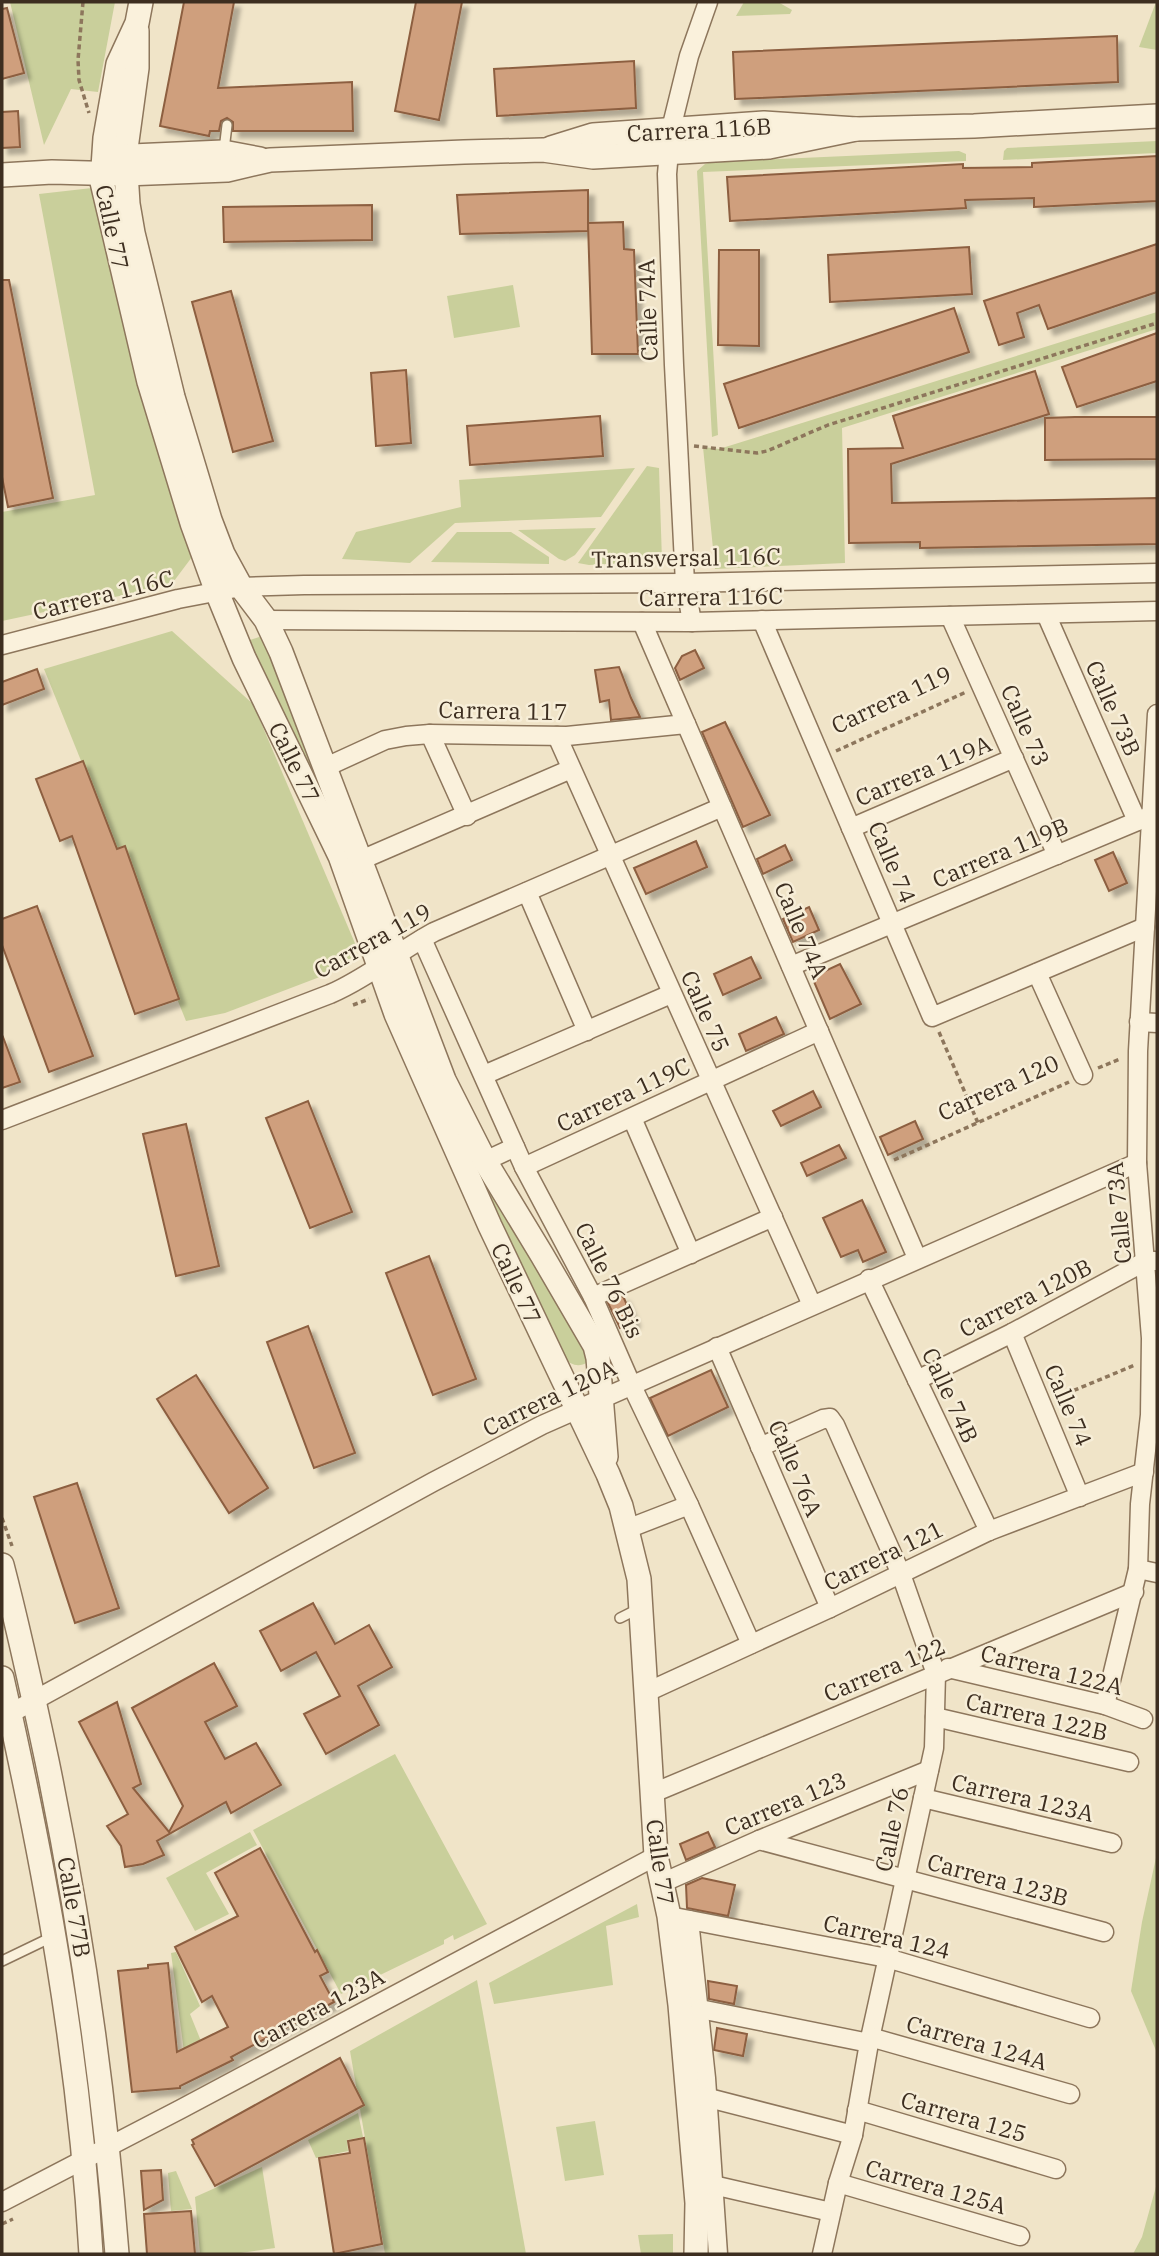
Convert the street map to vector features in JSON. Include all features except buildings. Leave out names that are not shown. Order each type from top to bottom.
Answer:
[{"type":"street","name":"Calle 74A","points":[[692,622],[685,583],[667,194],[668,153],[671,129],[689,56],[708,2]]},
{"type":"street","name":"Calle 77","points":[[139,12],[118,64],[113,165],[106,207],[149,382],[192,523],[249,669],[435,1059],[485,1161],[595,1346],[608,1474]]},
{"type":"street","name":"Carrera 116B","points":[[543,150],[593,135],[764,122],[856,129],[1157,116]]},
{"type":"street","name":"Carrera 116B","points":[[113,165],[227,170],[270,160],[543,150],[593,157],[769,147],[856,129]]},
{"type":"street","name":"Carrera 116B","points":[[2,175],[52,172],[223,152],[270,160]]},
{"type":"street","name":"Calle 77","points":[[113,165],[133,233],[173,397],[211,520],[223,554],[241,587],[266,620],[361,860],[387,960],[396,1014],[485,1213],[608,1474],[627,1529],[639,1579],[642,1607],[656,1856],[662,1884],[679,1918],[689,2007],[697,2095],[696,2254]]},
{"type":"street","name":"Transversal 116C","points":[[217,592],[241,587],[304,584],[685,583],[1157,573]]},
{"type":"street","name":"Carrera 116C","points":[[2,645],[178,599],[217,592]]},
{"type":"street","name":"Carrera 116C","points":[[266,620],[692,622],[1157,611]]},
{"type":"street","name":"Calle 73B","points":[[1046,614],[1144,818]]},
{"type":"street","name":"Calle 73","points":[[950,616],[1057,855]]},
{"type":"street","name":"Calle 74","points":[[762,620],[932,1017]]},
{"type":"street","name":"Calle 74A","points":[[642,622],[918,1258]]},
{"type":"street","name":"Calle 73A","points":[[1105,1704],[1138,1569],[1149,1503],[1144,1472],[1154,1415],[1150,1359],[1154,1338],[1152,1261],[1137,1163],[1138,1051],[1148,1023],[1153,861],[1144,818],[1155,790],[1157,714]]},
{"type":"street","name":"Carrera 117","points":[[326,767],[385,740],[430,734],[557,736],[686,724]]},
{"type":"street","points":[[430,734],[467,816]]},
{"type":"street","name":"Calle 75","points":[[557,736],[811,1305]]},
{"type":"street","name":"Carrera 119A","points":[[851,828],[1014,758]]},
{"type":"street","points":[[361,860],[571,769]]},
{"type":"street","name":"Carrera 119","points":[[2,1120],[330,994],[346,987],[422,939],[722,807]]},
{"type":"street","name":"Carrera 119B","points":[[791,966],[1144,818]]},
{"type":"street","points":[[527,892],[587,1031]]},
{"type":"street","points":[[932,1017],[1037,973],[1149,938]]},
{"type":"street","name":"Calle 76 Bis","points":[[422,939],[524,1167],[580,1269],[751,1644]]},
{"type":"street","points":[[1037,973],[1083,1075]]},
{"type":"street","points":[[484,1074],[671,994]]},
{"type":"street","name":"Carrera 119C","points":[[524,1167],[819,1031]]},
{"type":"street","points":[[632,1118],[691,1254]]},
{"type":"street","points":[[485,1161],[515,1147]]},
{"type":"street","name":"Carrera 120A","points":[[6,1715],[456,1470],[577,1408],[1137,1163]]},
{"type":"street","points":[[593,1297],[773,1217]]},
{"type":"street","name":"Carrera 120B","points":[[917,1380],[1152,1261]]},
{"type":"street","points":[[557,1279],[580,1269]]},
{"type":"street","name":"Calle 74B","points":[[869,1279],[989,1531]]},
{"type":"street","name":"Calle 74","points":[[1012,1333],[1080,1497]]},
{"type":"street","name":"Calle 76A","points":[[717,1346],[830,1608]]},
{"type":"street","name":"Calle 76","points":[[760,1447],[830,1418],[942,1671],[935,1717],[934,1748],[869,2040],[853,2135],[838,2182],[822,2254]]},
{"type":"street","name":"Carrera 121","points":[[647,1692],[989,1531],[1144,1472]]},
{"type":"street","points":[[627,1529],[690,1506]]},
{"type":"street","name":"Calle 77B","points":[[2,1565],[34,1700],[83,1954],[117,2254]]},
{"type":"street","points":[[1138,1569],[1157,1573]]},
{"type":"street","name":"Carrera 122","points":[[653,1793],[1134,1592]]},
{"type":"street","name":"Carrera 122A","points":[[942,1671],[1105,1704],[1143,1719]]},
{"type":"street","name":"Calle 77B","points":[[2,1678],[6,1715],[36,1831],[55,1936],[74,2064],[91,2254]]},
{"type":"street","name":"Carrera 122B","points":[[935,1717],[1129,1762]]},
{"type":"street","name":"Carrera 123","points":[[662,1884],[759,1840],[929,1770]]},
{"type":"street","name":"Carrera 123A","points":[[923,1798],[1112,1843]]},
{"type":"street","name":"Carrera 123B","points":[[759,1840],[1104,1932]]},
{"type":"street","name":"Carrera 123A","points":[[2,2202],[656,1856]]},
{"type":"street","name":"Carrera 124","points":[[679,1918],[887,1958],[1090,2018]]},
{"type":"street","name":"Carrera 124A","points":[[689,2007],[869,2040],[1070,2094]]},
{"type":"street","points":[[718,2254],[713,2185],[697,2095],[853,2135]]},
{"type":"street","name":"Carrera 125","points":[[857,2110],[1056,2169]]},
{"type":"street","name":"Carrera 125A","points":[[838,2182],[1020,2236]]},
{"type":"street","points":[[713,2185],[831,2212]]},
{"type":"lane","points":[[223,152],[227,125]]},
{"type":"lane","points":[[620,1619],[642,1607]]},
{"type":"lane","points":[[2,1961],[55,1936]]},
{"type":"path","points":[[83,2],[79,80],[89,114]]},
{"type":"path","points":[[678,446],[757,453],[767,451],[828,425],[1157,323]]},
{"type":"path","name":"Carrera 119","points":[[822,758],[981,685]]},
{"type":"path","points":[[932,1017],[978,1124]]},
{"type":"path","name":"Carrera 120","points":[[878,1167],[1138,1051]]},
{"type":"path","points":[[1043,1403],[1150,1359]]},
{"type":"path","points":[[2,2224],[12,2219]]},
{"type":"green space","points":[[10,2],[115,2],[98,92],[71,89],[44,145]]},
{"type":"green space","points":[[744,2],[778,2],[792,10],[790,14],[736,16]]},
{"type":"green space","points":[[1156,2],[1157,50],[1139,47]]},
{"type":"green space","points":[[1157,141],[1157,153],[1003,160],[1007,148]]},
{"type":"green space","points":[[959,151],[966,154],[966,161],[703,172],[718,435],[712,437],[697,171],[712,162]]},
{"type":"green space","points":[[92,188],[192,557],[171,585],[2,621],[2,512],[95,495],[39,194]]},
{"type":"green space","points":[[513,285],[520,327],[454,338],[447,296]]},
{"type":"green space","points":[[1157,312],[1157,329],[842,428],[845,563],[715,569],[703,447],[719,449]]},
{"type":"green space","points":[[647,466],[659,468],[662,561],[589,565],[578,563]]},
{"type":"green space","points":[[635,468],[601,517],[455,523],[410,563],[342,559],[356,532],[461,507],[459,480]]},
{"type":"green space","points":[[596,528],[575,555],[565,561],[518,530]]},
{"type":"green space","points":[[457,532],[511,532],[549,557],[549,564],[431,562]]},
{"type":"green space","points":[[172,631],[253,704],[357,948],[346,967],[225,1013],[186,1021],[44,669]]},
{"type":"green space","points":[[265,635],[322,790],[247,641]]},
{"type":"green space","points":[[457,1129],[579,1325],[588,1362],[575,1365],[563,1358]]},
{"type":"green space","points":[[395,1754],[487,1924],[454,1940],[453,1935],[444,1940],[444,1944],[341,1994],[253,1830]]},
{"type":"green space","points":[[250,1832],[257,1845],[206,1873],[229,1914],[195,1931],[166,1878]]},
{"type":"green space","points":[[1157,1853],[1157,2053],[1131,1991]]},
{"type":"green space","points":[[637,1904],[639,1917],[606,1926],[613,1985],[494,2004],[489,1983]]},
{"type":"green space","points":[[176,1952],[200,2006],[190,2014],[203,2046],[199,2077],[188,2082],[171,1953]]},
{"type":"green space","points":[[477,1980],[526,2254],[385,2254],[350,2051]]},
{"type":"green space","points":[[358,2113],[363,2137],[347,2140],[348,2151],[316,2158],[308,2140]]},
{"type":"green space","points":[[595,2121],[604,2175],[565,2181],[556,2127]]},
{"type":"green space","points":[[262,2167],[275,2248],[234,2254],[200,2254],[195,2197]]},
{"type":"green space","points":[[176,2171],[192,2209],[171,2211],[168,2173]]},
{"type":"green space","points":[[1157,2183],[1157,2254],[1133,2254],[1142,2237]]},
{"type":"green space","points":[[673,2234],[673,2254],[641,2254],[638,2235]]}]
